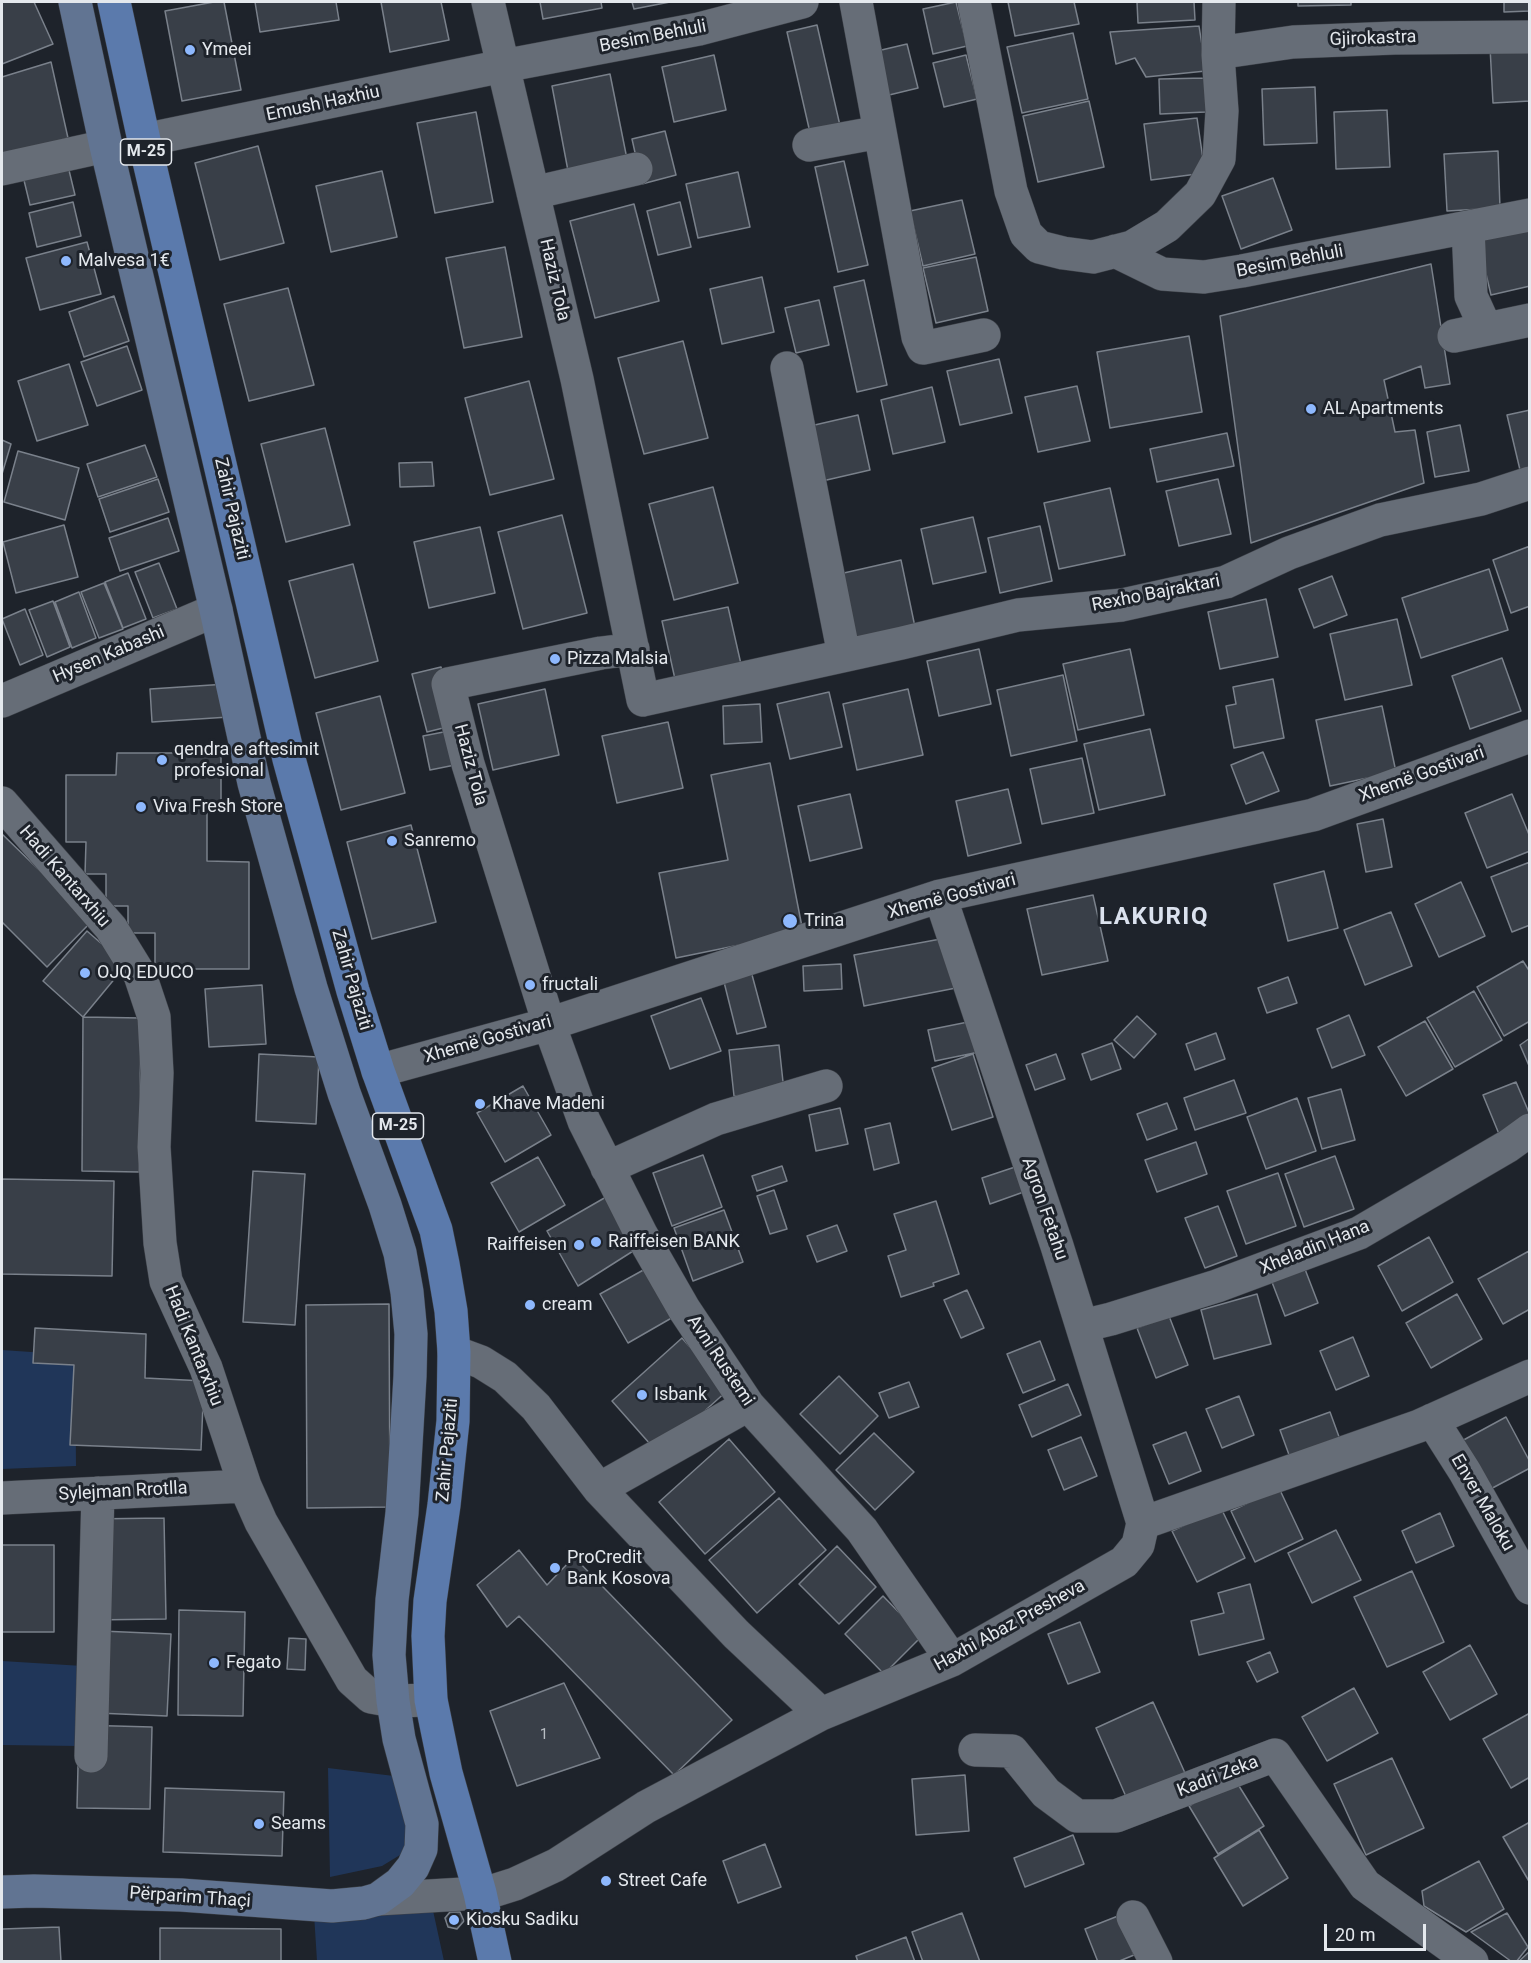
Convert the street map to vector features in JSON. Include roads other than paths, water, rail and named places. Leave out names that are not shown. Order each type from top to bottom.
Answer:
[{"type":"main road","name":"Zahir Pajaziti","points":[[114,2],[144,140],[289,759],[378,1071],[436,1230],[451,1311],[454,1352],[453,1421],[430,1601],[428,1636],[431,1700],[446,1773],[480,1893],[495,1962]]},
{"type":"street","points":[[75,2],[106,146],[216,610],[254,783],[311,988],[344,1093],[400,1253],[407,1292],[411,1334],[410,1376],[402,1514],[391,1611],[389,1655],[399,1739],[422,1824],[421,1849],[412,1867],[400,1883],[378,1899]]},
{"type":"street","name":"Haziz Tola","points":[[488,2],[577,379],[643,700]]},
{"type":"street","name":"Besim Behluli","points":[[503,66],[699,29],[802,2]]},
{"type":"street","points":[[856,2],[918,337],[923,348],[984,335]]},
{"type":"street","points":[[974,2],[1011,191],[1026,234],[1039,247],[1093,257],[1132,246],[1167,226],[1200,194],[1219,159],[1222,111],[1218,55],[1219,2]]},
{"type":"street","name":"Gjirokastra","points":[[1218,55],[1293,42],[1395,38],[1530,37]]},
{"type":"street","name":"Emush Haxhiu","points":[[144,140],[503,66]]},
{"type":"street","points":[[809,146],[880,132]]},
{"type":"street","points":[[2,169],[106,146]]},
{"type":"street","points":[[533,193],[636,169]]},
{"type":"street","name":"Besim Behluli","points":[[1115,251],[1162,274],[1204,277],[1242,272],[1530,215]]},
{"type":"street","points":[[1468,227],[1472,296],[1486,329]]},
{"type":"street","points":[[1454,336],[1530,320]]},
{"type":"street","points":[[787,368],[844,655]]},
{"type":"street","name":"Rexho Bajraktari","points":[[643,700],[1018,615],[1122,604],[1226,582],[1289,553],[1380,520],[1481,499],[1530,483]]},
{"type":"street","name":"Hysen Kabashi","points":[[2,701],[216,610]]},
{"type":"street","name":"Haziz Tola","points":[[549,1024],[468,764],[448,684],[601,653],[633,649]]},
{"type":"street","name":"Xhemë Gostivari","points":[[378,1071],[549,1024],[940,896],[1313,815],[1530,736]]},
{"type":"street","name":"Hadi Kantarxhiu","points":[[2,803],[111,928],[140,975],[154,1017],[157,1072],[154,1147],[160,1243],[166,1281],[206,1368],[245,1486],[261,1522],[352,1680],[371,1697],[393,1701],[431,1700]]},
{"type":"street","name":"Agron Fetahu","points":[[940,896],[1083,1326],[1143,1523]]},
{"type":"street","name":"Avni Rustemi","points":[[549,1024],[584,1121],[641,1234],[679,1300],[748,1405],[862,1530],[952,1660]]},
{"type":"street","points":[[607,1168],[716,1119],[826,1086]]},
{"type":"street","name":"Xheladin Hana","points":[[1083,1326],[1217,1286],[1359,1233],[1508,1146],[1530,1130]]},
{"type":"street","points":[[454,1352],[481,1362],[505,1377],[536,1407],[599,1489],[736,1634],[821,1714]]},
{"type":"street","points":[[1143,1523],[1432,1420],[1530,1376]]},
{"type":"street","points":[[599,1489],[748,1405]]},
{"type":"street","name":"Enver Maloku","points":[[1432,1420],[1465,1472],[1530,1588]]},
{"type":"street","name":"Sylejman Rrotlla","points":[[2,1498],[245,1486]]},
{"type":"street","points":[[91,1756],[98,1493]]},
{"type":"street","name":"Haxhi Abaz Presheva","points":[[378,1899],[480,1893],[515,1884],[556,1865],[646,1807],[821,1714],[952,1660],[1124,1563],[1138,1545],[1143,1523]]},
{"type":"street","name":"Kadri Zeka","points":[[975,1750],[1012,1751],[1046,1793],[1077,1816],[1116,1816],[1275,1755],[1365,1885],[1472,1962]]},
{"type":"street","name":"Përparim Thaçi","points":[[2,1892],[181,1895],[332,1906],[364,1903],[378,1899]]},
{"type":"street","points":[[1132,1917],[1156,1962]]},
{"type":"place","name":"Ymeei","points":[[190,50]]},
{"type":"place","name":"Malvesa 1€","points":[[66,261]]},
{"type":"place","name":"AL Apartments","points":[[1311,409]]},
{"type":"place","name":"Pizza Malsia","points":[[555,659]]},
{"type":"place","name":"qendra e aftesimit profesional","points":[[162,760]]},
{"type":"place","name":"Viva Fresh Store","points":[[141,807]]},
{"type":"place","name":"Sanremo","points":[[392,841]]},
{"type":"place","name":"Trina","points":[[790,921]]},
{"type":"place","name":"OJQ EDUCO","points":[[85,973]]},
{"type":"place","name":"fructali","points":[[530,985]]},
{"type":"place","name":"Khave Madeni","points":[[480,1104]]},
{"type":"place","name":"Raiffeisen BANK","points":[[596,1242]]},
{"type":"place","name":"Raiffeisen","points":[[579,1245]]},
{"type":"place","name":"cream","points":[[530,1305]]},
{"type":"place","name":"Isbank","points":[[642,1395]]},
{"type":"place","name":"ProCredit Bank Kosova","points":[[555,1568]]},
{"type":"place","name":"Fegato","points":[[214,1663]]},
{"type":"place","name":"Seams","points":[[259,1824]]},
{"type":"place","name":"Street Cafe","points":[[606,1881]]},
{"type":"place","name":"Kiosku Sadiku","points":[[454,1920]]},
{"type":"district","name":"LAKURIQ","points":[[1154,918]]}]
